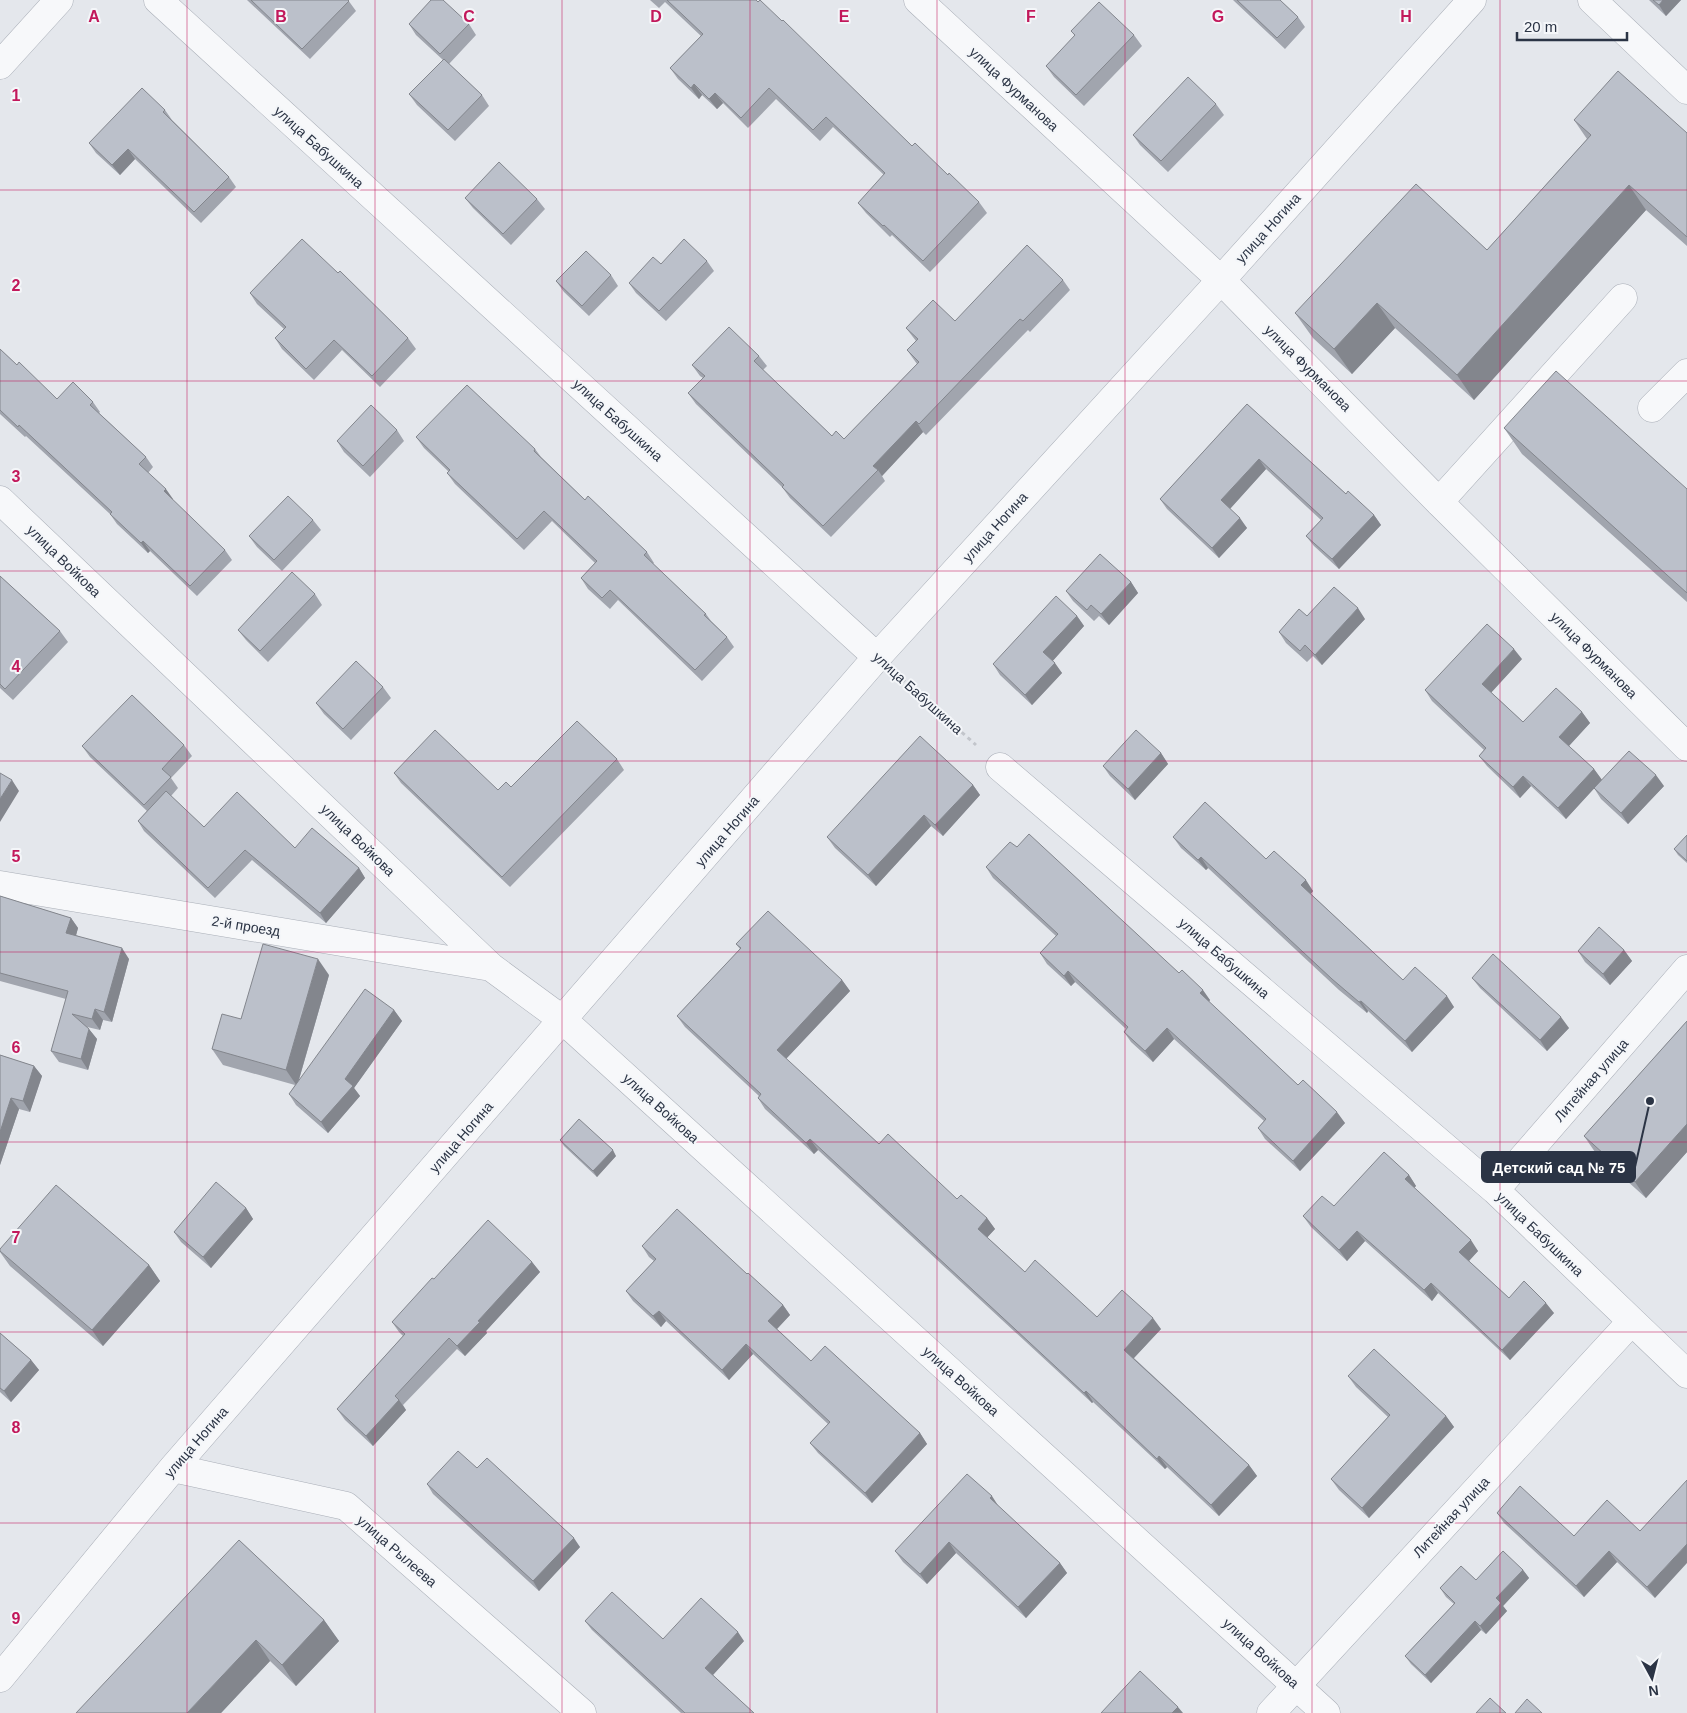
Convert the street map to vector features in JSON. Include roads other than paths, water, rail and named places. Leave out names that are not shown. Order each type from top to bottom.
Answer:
[{"type":"street","points":[[0,65],[59,0]]},
{"type":"street","name":"улица Бабушкина","points":[[158,0],[877,657]]},
{"type":"street","name":"улица Фурманова","points":[[918,0],[1221,280],[1439,502],[1687,747]]},
{"type":"street","name":"улица Ногина","points":[[0,1678],[173,1468],[877,657],[1221,280],[1472,0]]},
{"type":"street","points":[[1592,0],[1687,90]]},
{"type":"street","points":[[1439,502],[1623,298]]},
{"type":"street","points":[[1652,408],[1687,373]]},
{"type":"street","name":"улица Войкова","points":[[0,500],[491,966],[563,1020],[1326,1713]]},
{"type":"street","name":"улица Бабушкина","points":[[1000,767],[1495,1190],[1630,1322],[1687,1374]]},
{"type":"street","name":"2-й проезд","points":[[0,885],[491,966]]},
{"type":"street","name":"Литейная улица","points":[[1495,1190],[1687,969]]},
{"type":"street","name":"Литейная улица","points":[[1271,1713],[1630,1322]]},
{"type":"street","name":"улица Рылеева","points":[[173,1468],[346,1506],[582,1713]]},
{"type":"place","name":"Детский сад № 75","points":[[1650,1101]]}]
